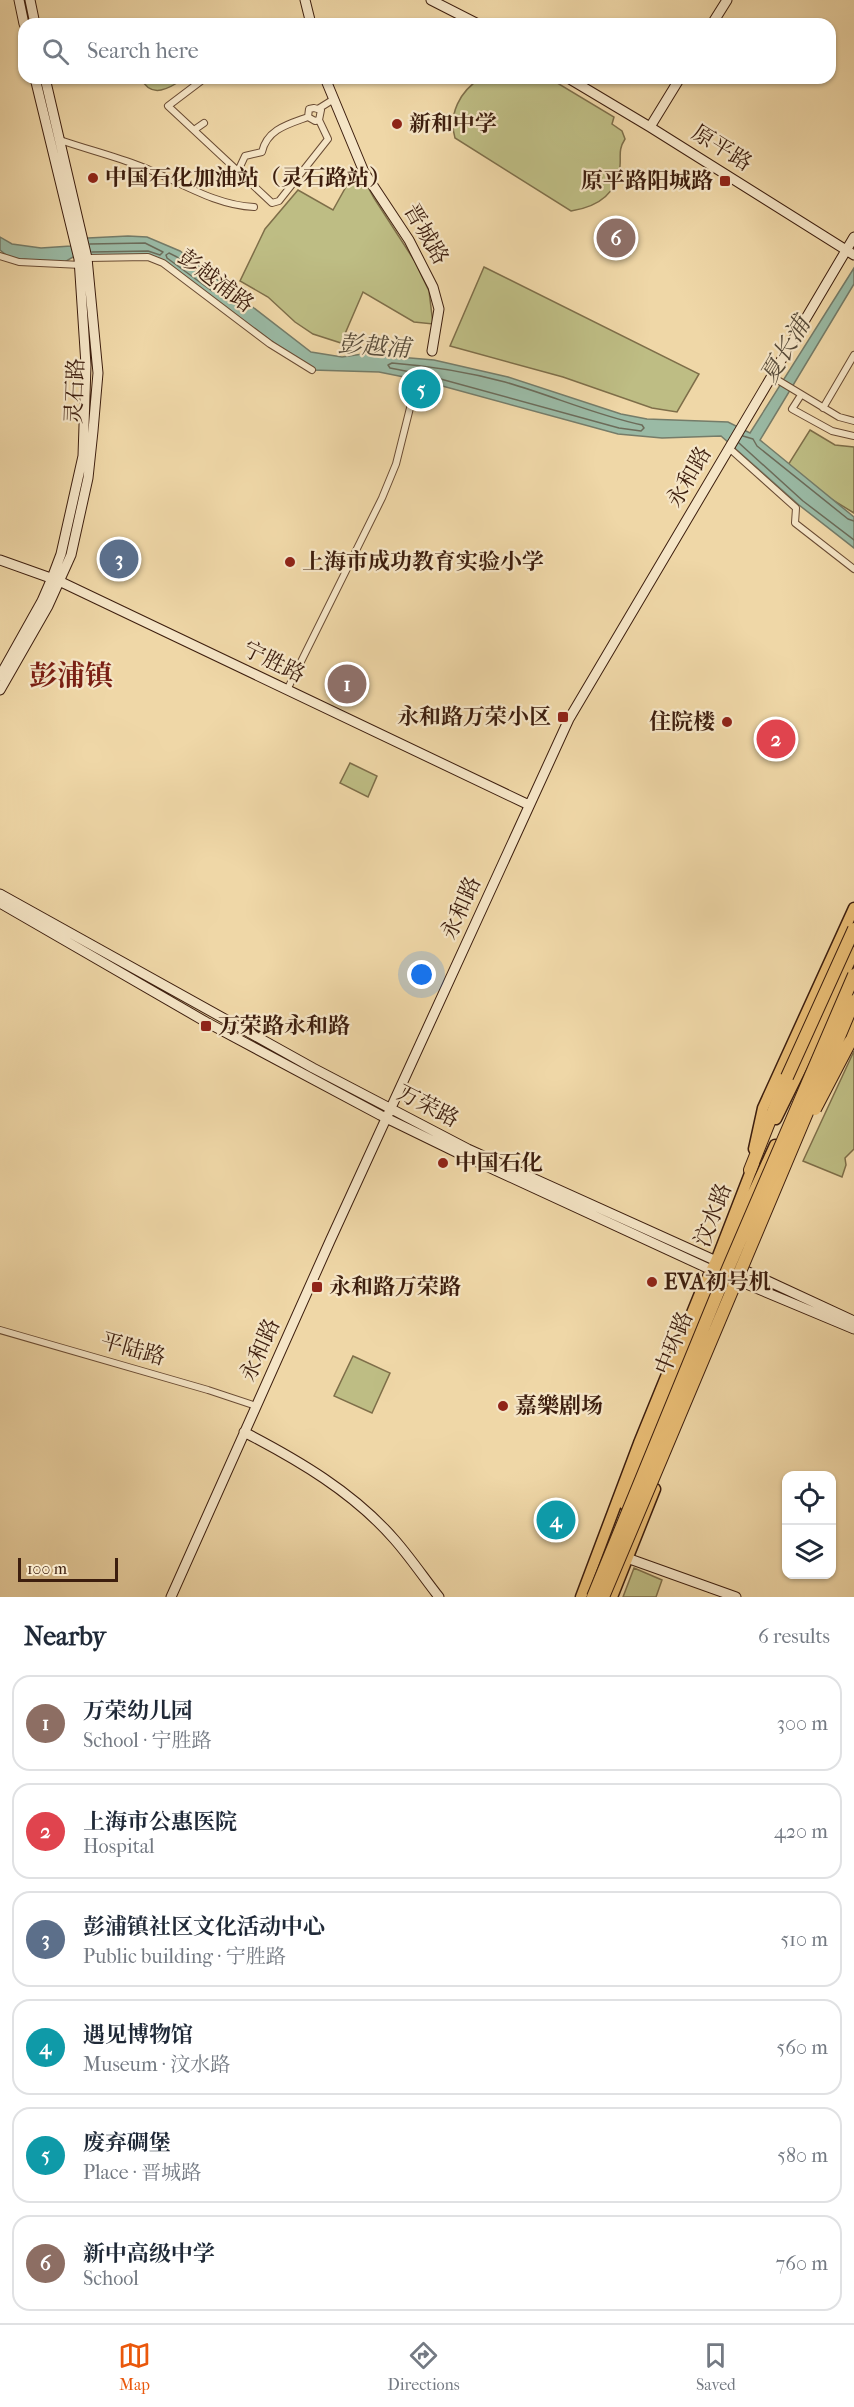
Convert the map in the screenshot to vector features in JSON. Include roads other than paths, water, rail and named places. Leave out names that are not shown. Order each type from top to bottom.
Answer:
[{"type":"highway","points":[[750,1170],[787,1077],[854,929]]},
{"type":"highway","name":"中环路","points":[[593,1597],[718,1292],[854,975]]},
{"type":"highway","name":"中环路","points":[[603,1597],[854,1001]]},
{"type":"highway","points":[[786,1159],[854,1033]]},
{"type":"main road","points":[[750,1170],[763,1108],[854,908]]},
{"type":"main road","name":"汶水路","points":[[581,1597],[639,1443],[701,1292],[716,1267],[728,1226],[750,1170],[818,1033],[854,952]]},
{"type":"main road","points":[[716,1267],[729,1249],[854,975]]},
{"type":"main road","points":[[612,1597],[738,1274],[766,1194],[854,994]]},
{"type":"main road","points":[[617,1584],[630,1529],[793,1148],[854,1018]]},
{"type":"main road","points":[[791,1047],[818,1033]]},
{"type":"main road","points":[[745,1187],[768,1160]]},
{"type":"main road","points":[[766,1194],[780,1182]]},
{"type":"main road","points":[[728,1226],[729,1249]]},
{"type":"street","points":[[20,0],[23,18]]},
{"type":"street","points":[[30,0],[33,18]]},
{"type":"street","points":[[305,0],[310,18]]},
{"type":"street","points":[[431,0],[466,18]]},
{"type":"street","points":[[716,18],[727,0]]},
{"type":"street","name":"灵石路","points":[[37,84],[78,234]]},
{"type":"street","name":"灵石路","points":[[0,676],[71,555],[88,478],[98,373],[83,261],[60,140],[46,84]]},
{"type":"street","points":[[197,84],[168,106],[272,203],[279,201],[328,139],[319,120],[321,110],[318,109]]},
{"type":"street","name":"晋城路","points":[[328,84],[364,172],[409,240],[433,287],[439,309],[432,351]]},
{"type":"street","name":"原平路","points":[[578,84],[650,126],[850,253]]},
{"type":"street","points":[[650,126],[676,84]]},
{"type":"street","points":[[308,117],[309,109],[318,109],[334,99]]},
{"type":"street","points":[[238,171],[246,156],[262,152],[264,142],[276,130],[308,117]]},
{"type":"street","points":[[308,117],[312,120],[319,120]]},
{"type":"street","points":[[194,130],[204,123]]},
{"type":"street","points":[[60,140],[140,166],[237,206],[254,207]]},
{"type":"street","points":[[854,237],[850,253],[775,378],[839,417],[854,421]]},
{"type":"street","name":"彭越浦路","points":[[0,256],[19,262],[148,257],[163,263],[270,344],[312,370]]},
{"type":"street","points":[[823,408],[854,355]]},
{"type":"street","name":"永和路","points":[[171,1597],[568,719],[747,417],[775,378]]},
{"type":"street","points":[[287,690],[382,498],[396,464],[414,392]]},
{"type":"street","points":[[801,395],[792,409],[832,431],[854,436]]},
{"type":"street","points":[[729,448],[796,508],[795,523],[854,569]]},
{"type":"street","name":"宁胜路","points":[[0,560],[56,580],[529,805]]},
{"type":"street","name":"灵石路","points":[[0,690],[48,606],[56,580]]},
{"type":"street","name":"万荣路","points":[[0,894],[390,1114]]},
{"type":"street","name":"万荣路","points":[[0,903],[206,1022],[390,1114],[716,1267],[854,1321]]},
{"type":"street","name":"万荣路","points":[[738,1274],[854,1329]]},
{"type":"street","name":"平陆路","points":[[0,1330],[256,1406]]},
{"type":"street","points":[[244,1432],[285,1453],[360,1505],[393,1538],[439,1597]]},
{"type":"street","points":[[627,1558],[736,1597]]},
{"type":"water","points":[[0,237],[12,244],[41,248],[71,246],[88,238],[147,237],[180,251],[311,352],[342,357],[363,354],[434,360],[508,377],[621,414],[647,419],[728,422],[750,433],[854,268],[854,284],[760,440],[854,517],[854,548],[799,505],[721,436],[662,438],[618,434],[424,381],[379,372],[312,370],[163,263],[148,257],[73,257],[63,263],[10,258],[0,250]]},
{"type":"place","name":"新和中学","points":[[397,124]]},
{"type":"place","name":"中国石化加油站（灵石路站）","points":[[93,178]]},
{"type":"place","name":"原平路阳城路","points":[[725,181]]},
{"type":"place","name":"新中高级中学","points":[[616,238]]},
{"type":"place","name":"废弃碉堡","points":[[421,389]]},
{"type":"place","name":"彭浦镇社区文化活动中心","points":[[119,559]]},
{"type":"place","name":"上海市成功教育实验小学","points":[[290,562]]},
{"type":"place","name":"万荣幼儿园","points":[[347,684]]},
{"type":"place","name":"永和路万荣小区","points":[[563,717]]},
{"type":"place","name":"住院楼","points":[[727,722]]},
{"type":"place","name":"上海市公惠医院","points":[[776,739]]},
{"type":"place","name":"万荣路永和路","points":[[206,1026]]},
{"type":"place","name":"中国石化","points":[[443,1163]]},
{"type":"place","name":"EVA初号机","points":[[652,1282]]},
{"type":"place","name":"永和路万荣路","points":[[317,1287]]},
{"type":"place","name":"嘉樂剧场","points":[[503,1406]]},
{"type":"place","name":"遇见博物馆","points":[[556,1520]]},
{"type":"district","name":"彭浦镇","points":[[71,675]]},
{"type":"water label","name":"彭越浦","points":[[374,346]]},
{"type":"water label","name":"夏长浦","points":[[785,350]]}]
